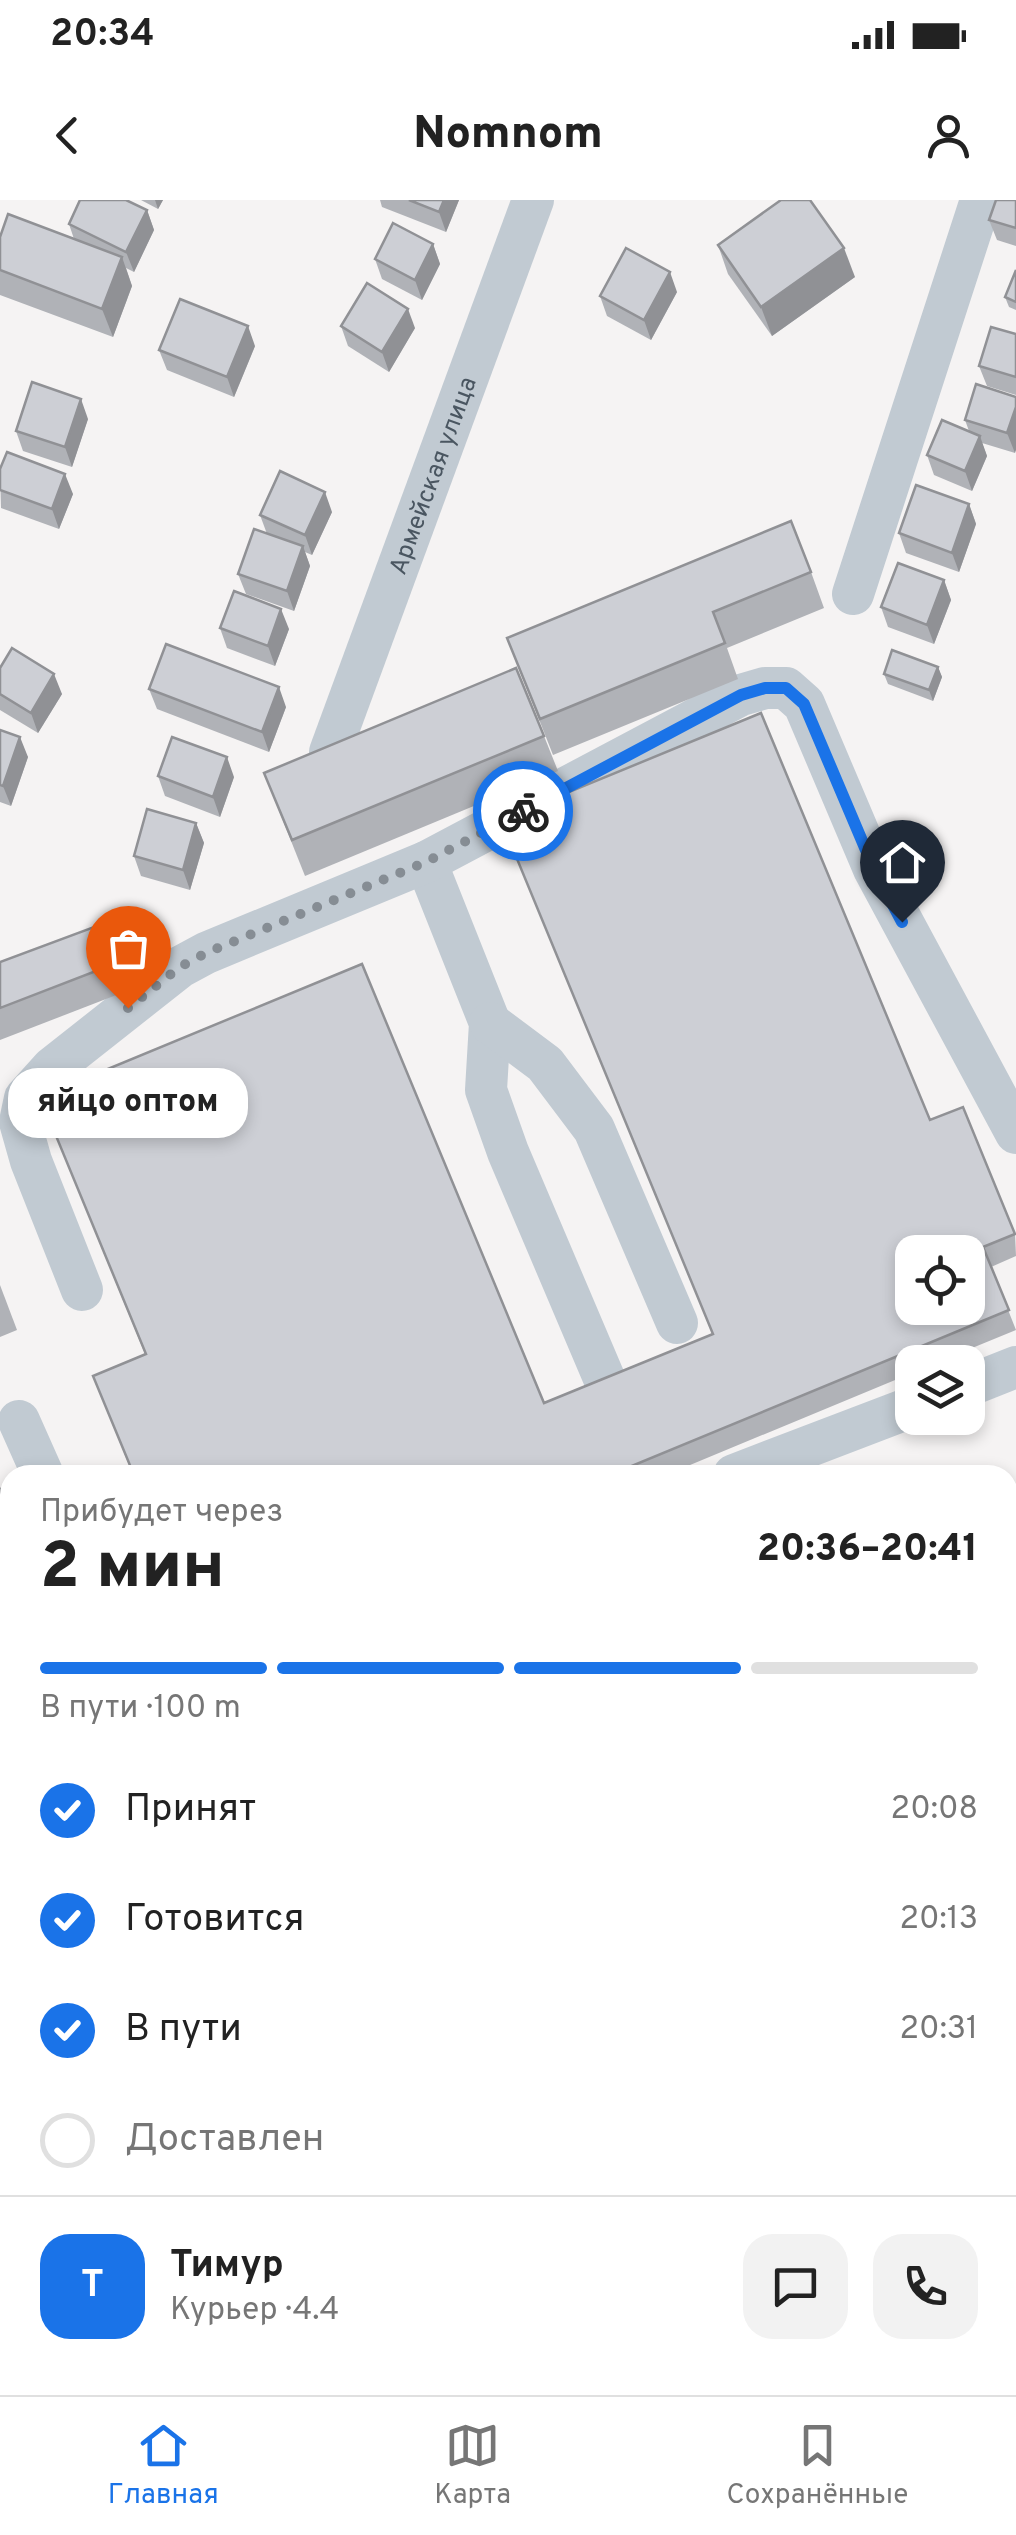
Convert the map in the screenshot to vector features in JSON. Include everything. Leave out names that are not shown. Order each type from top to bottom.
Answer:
[{"type":"street","name":"Армейская улица","points":[[330,752],[533,200]]},
{"type":"street","points":[[852,594],[981,200]]},
{"type":"street","points":[[82,1290],[31,1161],[20,1122],[25,1098],[52,1068],[180,967],[426,862],[741,695],[765,688],[786,688],[804,704],[874,869],[1016,1133]]},
{"type":"street","points":[[426,862],[490,1023],[486,1090],[508,1152],[604,1378]]},
{"type":"street","points":[[490,1023],[545,1064],[594,1129],[677,1322]]},
{"type":"street","points":[[985,1380],[1016,1368]]},
{"type":"street","points":[[760,1465],[895,1413]]},
{"type":"street","points":[[19,1421],[39,1465]]},
{"type":"building","points":[[80,200],[126,200],[147,210],[126,252],[69,224]]},
{"type":"building","points":[[409,200],[444,200],[439,212]]},
{"type":"building","points":[[781,200],[810,200],[844,248],[761,307],[718,245]]},
{"type":"building","points":[[996,200],[1016,200],[1016,228],[989,220]]},
{"type":"building","points":[[8,214],[122,257],[102,309],[0,270],[0,237]]},
{"type":"building","points":[[393,223],[433,244],[415,280],[375,259]]},
{"type":"building","points":[[626,248],[670,272],[644,320],[600,296]]},
{"type":"building","points":[[1016,270],[1016,302],[1005,297]]},
{"type":"building","points":[[367,283],[408,309],[382,352],[341,326]]},
{"type":"building","points":[[180,299],[248,326],[227,377],[159,350]]},
{"type":"building","points":[[991,327],[1016,334],[1016,377],[979,366]]},
{"type":"building","points":[[32,382],[81,399],[65,447],[16,431]]},
{"type":"building","points":[[976,384],[1016,397],[1007,433],[965,420]]},
{"type":"building","points":[[942,420],[980,436],[965,471],[927,455]]},
{"type":"building","points":[[7,452],[65,474],[52,509],[0,490],[0,469]]},
{"type":"building","points":[[280,471],[325,492],[305,535],[260,515]]},
{"type":"building","points":[[916,485],[969,504],[952,553],[899,533]]},
{"type":"building","points":[[791,521],[811,572],[713,612],[725,643],[540,719],[507,638]]},
{"type":"building","points":[[254,529],[303,546],[287,591],[238,574]]},
{"type":"building","points":[[898,563],[944,580],[927,625],[881,607]]},
{"type":"building","points":[[234,591],[281,609],[268,646],[220,628]]},
{"type":"building","points":[[166,644],[279,687],[262,732],[149,689]]},
{"type":"building","points":[[12,648],[54,674],[31,713],[0,694],[0,668]]},
{"type":"building","points":[[892,650],[938,667],[929,690],[884,674]]},
{"type":"building","points":[[516,668],[544,736],[292,840],[264,773]]},
{"type":"building","points":[[761,713],[930,1120],[963,1107],[1015,1234],[985,1246],[985,1235],[895,1235],[895,1325],[973,1325],[924,1345],[895,1345],[895,1357],[634,1465],[130,1465],[93,1376],[146,1354],[40,1097],[362,964],[544,1403],[713,1334],[501,820]]},
{"type":"building","points":[[0,730],[20,737],[3,786],[0,785]]},
{"type":"building","points":[[172,737],[227,757],[213,797],[158,776]]},
{"type":"building","points":[[147,809],[196,823],[183,870],[134,856]]},
{"type":"building","points":[[94,927],[109,966],[0,1008],[0,962]]},
{"type":"building","points":[[985,1252],[1009,1310],[985,1320]]},
{"type":"way so far","points":[[128,1008],[180,967],[206,953],[426,862],[523,811]]},
{"type":"place","name":"яйцо оптом","points":[[128,1008]]},
{"type":"route","points":[[523,811],[741,695],[765,688],[786,688],[804,704],[874,869],[902,922]]}]
